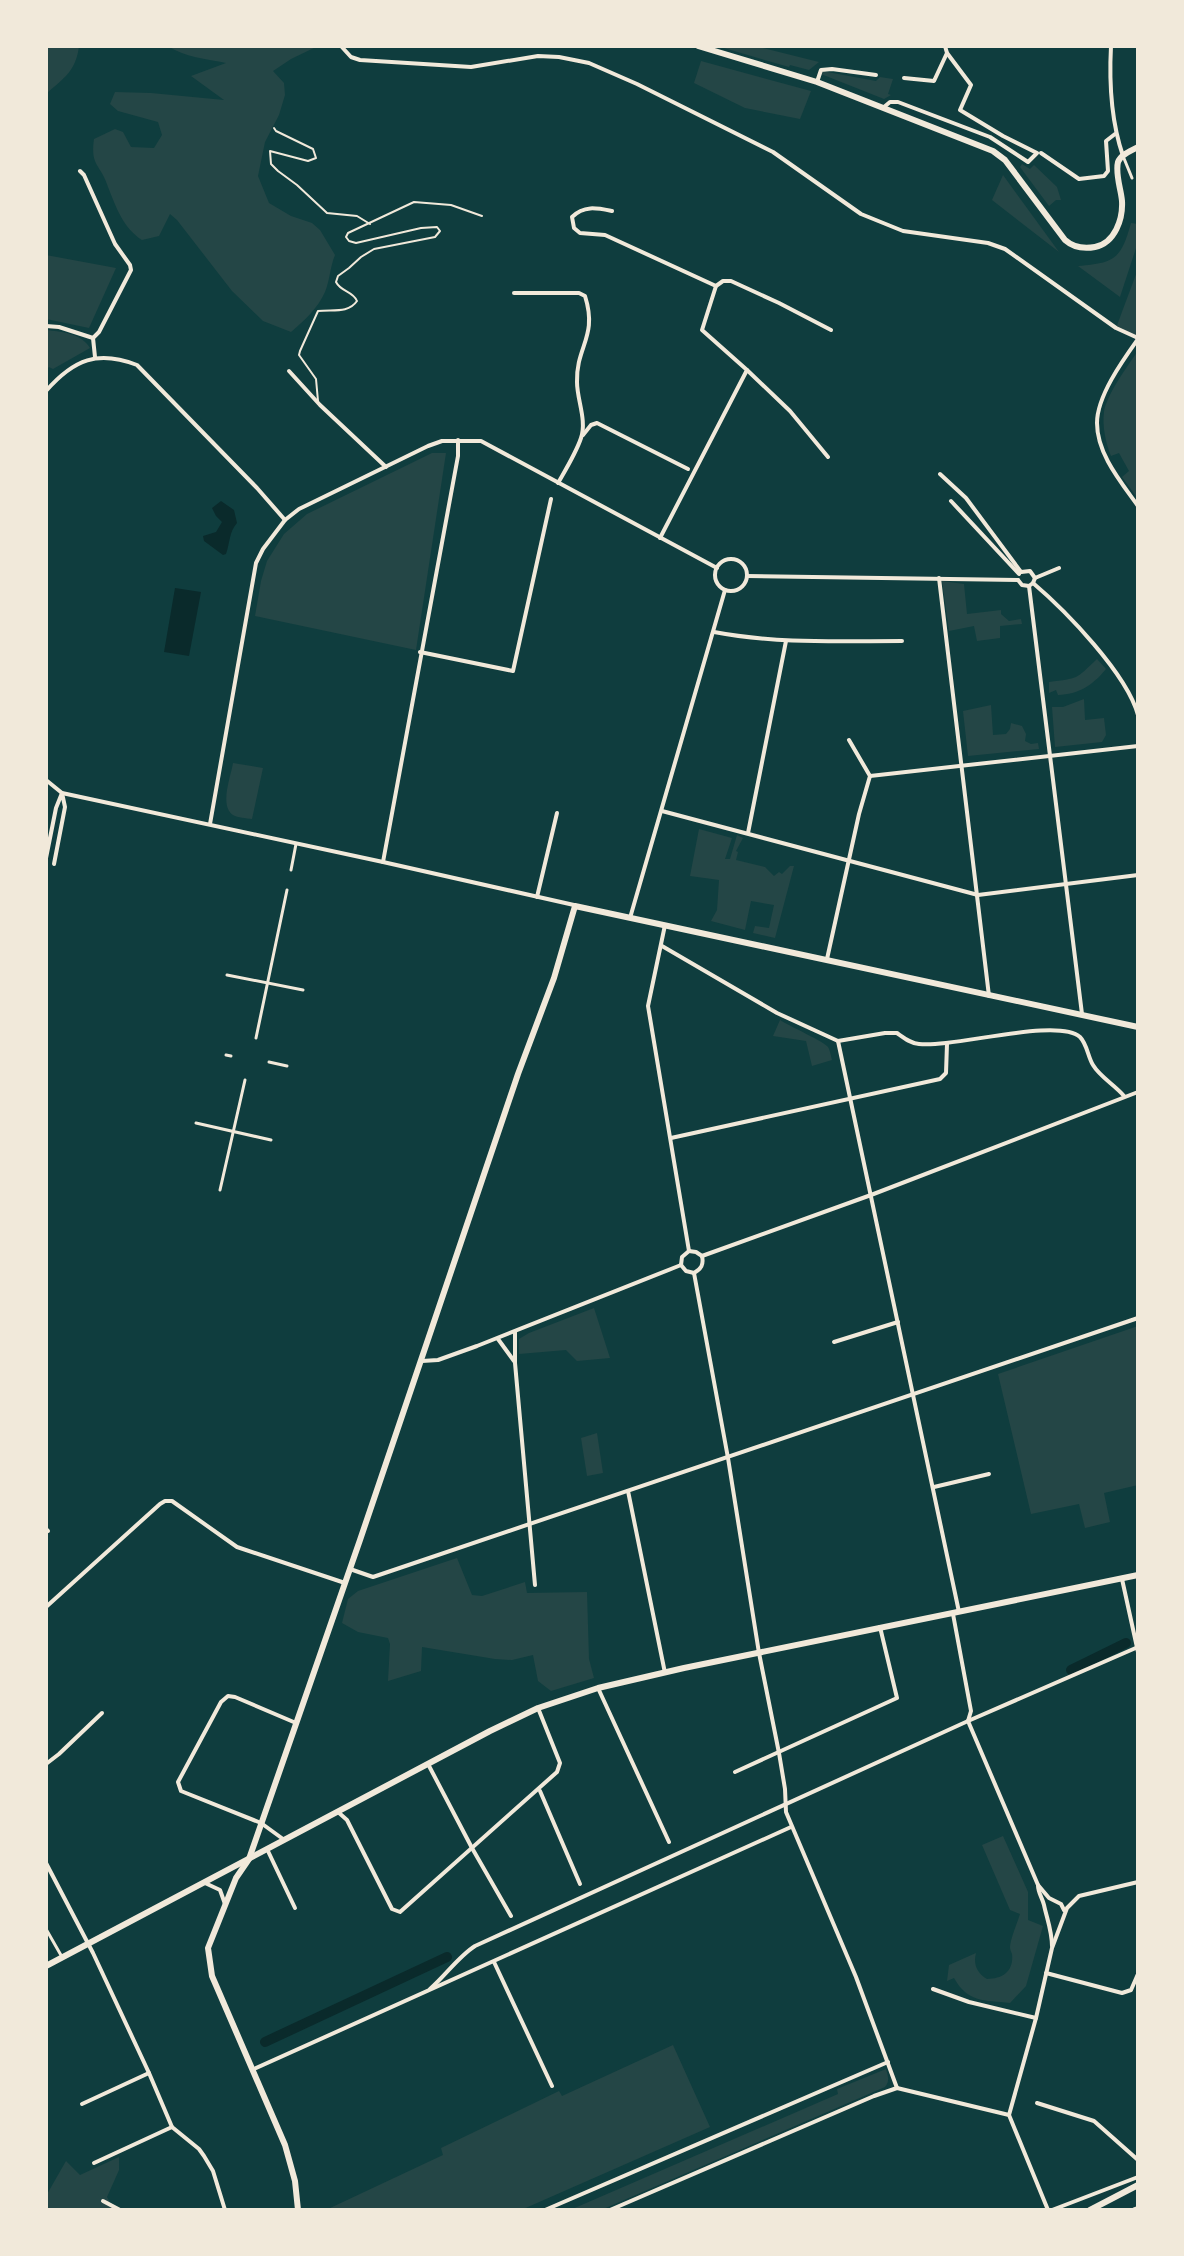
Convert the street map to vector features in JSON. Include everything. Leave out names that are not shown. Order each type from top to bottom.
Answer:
[{"type":"street","points":[[341,46],[351,57],[360,60],[471,67],[538,56],[589,63],[773,152],[861,214],[903,231],[988,243],[1005,249],[1116,328],[1138,339],[1120,364],[1101,405],[1097,423],[1106,457],[1138,506]]},
{"type":"street","points":[[698,46],[817,82],[985,147],[1000,155],[1065,240],[1073,246],[1100,246],[1113,237],[1122,209],[1119,161],[1138,147]]},
{"type":"street","points":[[945,46],[971,85],[960,110],[1039,153],[1079,179],[1104,176],[1108,171],[1106,141],[1115,134]]},
{"type":"street","points":[[1111,46],[1109,73],[1115,134],[1132,178]]},
{"type":"street","points":[[904,78],[934,81],[947,53]]},
{"type":"street","points":[[817,82],[821,70],[876,75]]},
{"type":"street","points":[[884,107],[890,102],[898,102],[990,137],[1028,162],[1039,153]]},
{"type":"street","points":[[80,171],[131,270],[93,338]]},
{"type":"street","points":[[612,211],[588,208],[572,217],[572,224],[580,233],[605,235],[716,286]]},
{"type":"street","points":[[828,457],[790,411],[702,330],[716,286],[723,281],[731,281],[831,330]]},
{"type":"street","points":[[514,293],[579,293],[585,296],[591,318],[577,377],[583,435]]},
{"type":"street","points":[[46,326],[93,338]]},
{"type":"street","points":[[93,338],[95,357]]},
{"type":"street","points":[[46,391],[68,370],[95,357],[137,365],[285,520]]},
{"type":"street","points":[[660,538],[747,370]]},
{"type":"street","points":[[289,371],[386,467]]},
{"type":"street","points":[[558,483],[583,435],[597,423],[688,469]]},
{"type":"street","points":[[383,862],[458,456],[458,440]]},
{"type":"street","points":[[210,824],[256,563],[285,520],[299,509],[428,446],[442,441],[481,441],[717,568]]},
{"type":"street","points":[[940,474],[966,498],[1020,575],[1022,585],[1059,568]]},
{"type":"street","points":[[420,652],[513,671],[551,499]]},
{"type":"street","points":[[951,501],[1020,575]]},
{"type":"street","points":[[733,559],[744,566],[747,576],[740,588],[732,591],[725,590],[716,582],[715,576],[723,561],[733,559]]},
{"type":"street","points":[[747,576],[939,578],[1020,575],[1030,571],[1082,1014]]},
{"type":"street","points":[[939,578],[989,996]]},
{"type":"street","points":[[1032,583],[1048,596],[1107,661],[1133,699],[1138,715]]},
{"type":"street","points":[[630,918],[725,590]]},
{"type":"street","points":[[714,632],[753,640],[902,641]]},
{"type":"street","points":[[748,833],[786,641]]},
{"type":"street","points":[[827,960],[870,776],[849,740]]},
{"type":"street","points":[[870,776],[1138,746]]},
{"type":"street","points":[[46,780],[62,793],[210,824],[238,835],[365,858],[1138,1027]]},
{"type":"street","points":[[46,858],[62,793]]},
{"type":"street","points":[[54,864],[65,807],[62,793]]},
{"type":"street","points":[[662,811],[978,895],[1138,875]]},
{"type":"street","points":[[537,897],[557,813]]},
{"type":"street","points":[[291,870],[296,844]]},
{"type":"street","points":[[256,1038],[287,890]]},
{"type":"street","points":[[298,2210],[290,2161],[254,2069],[212,1976],[208,1948],[236,1878],[249,1859],[518,1074],[554,978],[575,906]]},
{"type":"street","points":[[665,925],[648,1006],[689,1251]]},
{"type":"street","points":[[662,946],[777,1013],[838,1041],[885,1033],[897,1033],[919,1044],[1052,1029],[1072,1033],[1081,1038],[1094,1068],[1124,1096]]},
{"type":"street","points":[[227,975],[303,990]]},
{"type":"street","points":[[838,1041],[934,1487],[971,1711],[968,1721],[1038,1885],[1063,1906],[1064,1915]]},
{"type":"street","points":[[671,1138],[940,1079],[946,1073],[947,1043]]},
{"type":"street","points":[[269,1062],[287,1066]]},
{"type":"street","points":[[220,1190],[245,1080]]},
{"type":"street","points":[[702,1256],[871,1195],[1138,1092]]},
{"type":"street","points":[[196,1123],[271,1140]]},
{"type":"street","points":[[694,1273],[686,1271],[681,1265],[682,1257],[689,1251],[702,1256]]},
{"type":"street","points":[[694,1273],[702,1267],[702,1256]]},
{"type":"street","points":[[421,1361],[438,1360],[497,1339],[681,1265]]},
{"type":"street","points":[[694,1273],[779,1753],[785,1805],[791,1827],[856,1977],[897,2088]]},
{"type":"street","points":[[350,1569],[373,1577],[1138,1318]]},
{"type":"street","points":[[834,1342],[898,1322]]},
{"type":"street","points":[[515,1332],[515,1363],[535,1585]]},
{"type":"street","points":[[497,1339],[515,1363]]},
{"type":"street","points":[[934,1487],[989,1474]]},
{"type":"street","points":[[628,1491],[665,1673]]},
{"type":"street","points":[[46,1607],[168,1500],[237,1547],[345,1583]]},
{"type":"street","points":[[46,1966],[538,1708],[598,1688],[665,1673],[1138,1575]]},
{"type":"street","points":[[430,1989],[475,1946],[968,1721],[1137,1649],[1122,1579]]},
{"type":"street","points":[[735,1772],[897,1698],[880,1627]]},
{"type":"street","points":[[598,1688],[669,1842]]},
{"type":"street","points":[[285,1840],[261,1823],[181,1791],[178,1782],[221,1702],[228,1696],[296,1723]]},
{"type":"street","points":[[338,1812],[347,1820],[392,1909],[400,1912],[557,1772],[560,1766],[538,1708]]},
{"type":"street","points":[[46,1764],[102,1713]]},
{"type":"street","points":[[428,1764],[511,1916]]},
{"type":"street","points":[[539,1790],[580,1884]]},
{"type":"street","points":[[254,2069],[791,1827]]},
{"type":"street","points":[[267,1849],[295,1908]]},
{"type":"street","points":[[46,1863],[49,1875],[87,1944],[149,2073],[172,2127],[199,2149],[209,2164],[225,2210]]},
{"type":"street","points":[[203,1882],[220,1890],[225,1905]]},
{"type":"street","points":[[1138,1882],[1079,1896],[1070,1904],[1052,1948],[1009,2115],[1050,2210],[1138,2177]]},
{"type":"street","points":[[1038,1885],[1037,1891],[1052,1930],[1052,1948]]},
{"type":"street","points":[[1045,1908],[1056,1902]]},
{"type":"street","points":[[1047,1918],[1058,1921],[1064,1915]]},
{"type":"street","points":[[46,1929],[62,1957]]},
{"type":"street","points":[[460,1960],[470,1971]]},
{"type":"street","points":[[494,1962],[552,2086]]},
{"type":"street","points":[[1046,1973],[1122,1993],[1131,1990],[1138,1974]]},
{"type":"street","points":[[933,1989],[969,2002],[1036,2018]]},
{"type":"street","points":[[545,2210],[888,2062]]},
{"type":"street","points":[[82,2104],[149,2073]]},
{"type":"street","points":[[610,2210],[897,2088],[1009,2115]]},
{"type":"street","points":[[1037,2103],[1094,2121],[1138,2160]]},
{"type":"street","points":[[94,2163],[172,2127]]},
{"type":"street","points":[[1090,2210],[1138,2185]]},
{"type":"street","points":[[103,2201],[120,2210]]},
{"type":"lane","points":[[274,128],[313,149],[316,158],[308,161],[270,151],[271,164],[327,213],[357,216],[370,224]]},
{"type":"lane","points":[[320,405],[316,379],[299,355],[318,311],[355,306],[357,301],[351,293],[339,288],[336,282],[338,276],[374,249],[435,237],[440,231],[437,227],[421,228],[356,243],[349,241],[346,237],[348,233],[414,202],[451,205],[482,216]]},
{"type":"shaded area","points":[[46,46],[79,46],[72,68],[46,94]]},
{"type":"shaded area","points":[[168,46],[318,46],[273,71],[284,83],[285,95],[265,142],[258,176],[269,203],[291,216],[312,223],[320,230],[335,255],[322,298],[291,332],[263,321],[232,291],[170,214],[159,236],[142,240],[135,235],[121,216],[95,160],[94,139],[115,129],[123,132],[131,147],[154,148],[162,135],[158,122],[118,111],[110,104],[115,92],[224,100],[191,76],[226,63],[188,55]]},
{"type":"shaded area","points":[[717,46],[755,46],[819,62],[809,70],[789,67]]},
{"type":"shaded area","points":[[701,61],[811,91],[800,119],[745,108],[694,83]]},
{"type":"shaded area","points":[[822,71],[876,81],[880,77],[893,79],[888,94],[891,95],[884,99],[821,74]]},
{"type":"shaded area","points":[[1022,164],[1030,169],[1034,165],[1057,187],[1061,200],[1049,206],[1020,167]]},
{"type":"shaded area","points":[[1003,175],[1059,252],[992,200]]},
{"type":"shaded area","points":[[1131,223],[1138,224],[1138,242],[1120,297],[1078,266],[1115,257],[1124,244]]},
{"type":"shaded area","points":[[46,255],[116,268],[89,328],[46,319]]},
{"type":"shaded area","points":[[1138,269],[1138,338],[1116,328]]},
{"type":"shaded area","points":[[46,330],[76,336],[90,348],[46,370]]},
{"type":"shaded area","points":[[1138,351],[1138,499],[1122,477],[1129,471],[1119,453],[1111,456],[1104,417],[1113,389]]},
{"type":"shaded area","points":[[432,453],[446,453],[416,650],[255,616],[267,561],[284,534],[307,514]]},
{"type":"shaded area","points":[[221,501],[234,510],[237,523],[223,555],[204,541],[203,536],[216,532],[222,522],[212,508]]},
{"type":"shaded area","points":[[942,581],[964,584],[967,614],[1001,610],[1009,621],[1021,619],[1022,624],[1000,626],[1000,638],[977,641],[974,626],[949,631]]},
{"type":"shaded area","points":[[175,588],[201,592],[189,656],[164,652]]},
{"type":"shaded area","points":[[1097,659],[1106,669],[1096,680],[1072,693],[1058,695],[1056,690],[1049,693],[1049,682],[1076,677]]},
{"type":"shaded area","points":[[1084,699],[1085,720],[1104,718],[1106,735],[1102,742],[1055,747],[1052,707],[1063,707]]},
{"type":"shaded area","points":[[991,705],[993,735],[1006,734],[1011,723],[1022,726],[1025,741],[1038,743],[1039,749],[968,756],[963,711]]},
{"type":"shaded area","points":[[233,763],[263,768],[252,819],[233,815],[229,811],[227,790]]},
{"type":"shaded area","points":[[699,829],[732,838],[725,859],[730,859],[737,835],[743,838],[736,851],[736,860],[765,867],[774,876],[794,866],[775,938],[753,933],[755,926],[769,928],[774,905],[751,901],[745,930],[711,921],[717,910],[719,880],[690,876]]},
{"type":"shaded area","points":[[780,1020],[829,1048],[832,1060],[812,1066],[806,1041],[773,1036]]},
{"type":"shaded area","points":[[594,1308],[610,1358],[577,1361],[566,1350],[519,1354],[519,1339]]},
{"type":"shaded area","points":[[1138,1326],[1138,1485],[1104,1493],[1110,1522],[1085,1528],[1079,1504],[1031,1514],[998,1374]]},
{"type":"shaded area","points":[[597,1433],[603,1473],[587,1476],[581,1438]]},
{"type":"shaded area","points":[[457,1558],[472,1595],[482,1596],[525,1582],[527,1593],[587,1592],[589,1659],[594,1678],[551,1691],[538,1681],[533,1655],[512,1660],[495,1659],[422,1647],[421,1671],[388,1681],[388,1638],[358,1632],[342,1623],[348,1599],[358,1591]]},
{"type":"shaded area","points":[[1003,1836],[1028,1892],[1028,1920],[1043,1926],[1026,1986],[1010,2003],[978,1999],[965,1992],[954,1978],[947,1981],[949,1965],[976,1953],[977,1968],[987,1979],[1002,1976],[1011,1965],[1010,1948],[1020,1914],[1010,1910],[982,1845]]},
{"type":"shaded area","points":[[673,2045],[710,2127],[521,2210],[306,2210],[328,2209],[443,2155],[441,2148],[559,2091],[562,2096]]},
{"type":"shaded area","points":[[886,2069],[888,2081],[885,2087],[601,2210],[570,2210],[838,2094],[837,2089]]},
{"type":"shaded area","points":[[119,2157],[119,2170],[107,2197],[114,2210],[46,2210],[46,2196],[66,2161],[80,2175]]},
{"type":"waterway","points":[[1071,1670],[1126,1643]]},
{"type":"waterway","points":[[265,2042],[447,1957]]}]
